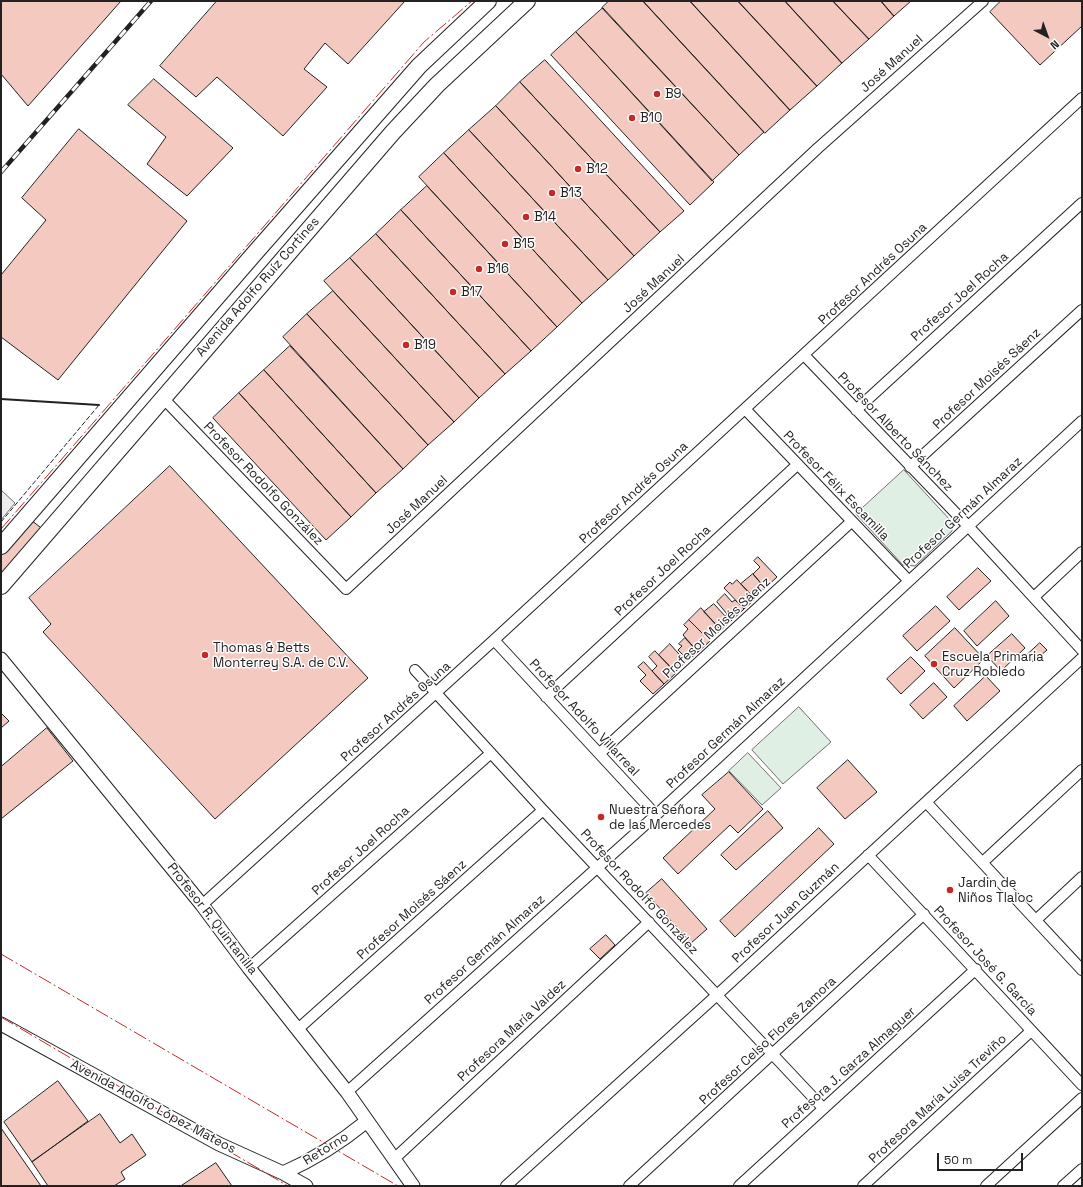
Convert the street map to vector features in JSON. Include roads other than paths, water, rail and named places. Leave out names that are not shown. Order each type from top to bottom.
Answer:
[{"type":"main road","name":"Avenida Adolfo Ruíz Cortines","points":[[1,546],[419,66],[488,1]]},
{"type":"main road","name":"Avenida Adolfo Ruíz Cortines","points":[[1,586],[393,132],[437,85],[527,1]]},
{"type":"street","name":"José Manuel","points":[[346,588],[469,476],[818,148],[983,1]]},
{"type":"street","name":"Profesor Andrés Osuna","points":[[202,905],[494,640],[1082,98]]},
{"type":"street","name":"Profesor Joel Rocha","points":[[856,410],[1082,203]]},
{"type":"street","name":"Profesor Moisés Sáenz","points":[[910,467],[1082,310]]},
{"type":"street","name":"Profesor Alberto Sánchez","points":[[804,355],[968,526],[1082,650]]},
{"type":"street","name":"Profesor Rodolfo González","points":[[163,398],[346,588]]},
{"type":"street","name":"Profesor Félix Escamilla","points":[[745,409],[851,522],[909,581]]},
{"type":"street","name":"Profesor Germán Almaraz","points":[[347,1092],[656,815],[1082,421]]},
{"type":"street","name":"Profesor Joel Rocha","points":[[546,696],[797,465]]},
{"type":"street","name":"Profesor Moisés Sáenz","points":[[600,753],[851,522]]},
{"type":"street","points":[[1034,597],[1082,552]]},
{"type":"street","name":"Profesor Adolfo Villarreal","points":[[494,640],[656,815]]},
{"type":"street","name":"Profesor Juan Guzmán","points":[[506,1186],[717,995],[1082,658]]},
{"type":"street","name":"Profesor R. Quintanilla","points":[[1,659],[202,905],[249,968],[347,1092],[413,1186]]},
{"type":"street","name":"Profesor Rodolfo González","points":[[415,670],[437,692],[543,810],[598,866],[823,1108]]},
{"type":"street","name":"Profesor Joel Rocha","points":[[249,968],[491,753]]},
{"type":"street","points":[[983,862],[1082,770]]},
{"type":"street","points":[[926,802],[1082,970]]},
{"type":"street","name":"Profesor Moisés Sáenz","points":[[298,1029],[543,810]]},
{"type":"street","name":"Profesor José G. García","points":[[868,855],[976,969],[1031,1031],[1082,1085]]},
{"type":"street","points":[[1036,920],[1082,877]]},
{"type":"street","name":"Profesor Celso Flores Zamora","points":[[629,1186],[924,914]]},
{"type":"street","name":"Profesora María Valdez","points":[[394,1159],[649,922]]},
{"type":"street","name":"Profesora J. Garza Almaguer","points":[[739,1186],[976,969]]},
{"type":"street","name":"Avenida Adolfo López Mateos","points":[[1,1024],[219,1144],[283,1173],[306,1186]]},
{"type":"street","name":"Profesora María Luisa Treviño","points":[[863,1186],[1031,1031]]},
{"type":"street","points":[[986,1186],[1082,1098]]},
{"type":"street","name":"Retorno","points":[[283,1173],[312,1160],[340,1142],[367,1121]]},
{"type":"street","points":[[1063,1186],[1082,1169]]},
{"type":"railway","points":[[1,172],[151,1]]},
{"type":"place","name":"B9","points":[[657,94]]},
{"type":"place","name":"B10","points":[[632,118]]},
{"type":"place","name":"B12","points":[[578,169]]},
{"type":"place","name":"B13","points":[[552,193]]},
{"type":"place","name":"B14","points":[[526,217]]},
{"type":"place","name":"B15","points":[[505,244]]},
{"type":"place","name":"B16","points":[[479,269]]},
{"type":"place","name":"B17","points":[[453,292]]},
{"type":"place","name":"B19","points":[[406,345]]},
{"type":"place","name":"Thomas & Betts Monterrey S.A. de C.V.","points":[[205,655]]},
{"type":"place","name":"Escuela Primaria Cruz Robledo","points":[[934,664]]},
{"type":"place","name":"Nuestra Señora de las Mercedes","points":[[601,817]]},
{"type":"place","name":"Jardin de Niños Tlaloc","points":[[950,890]]}]
